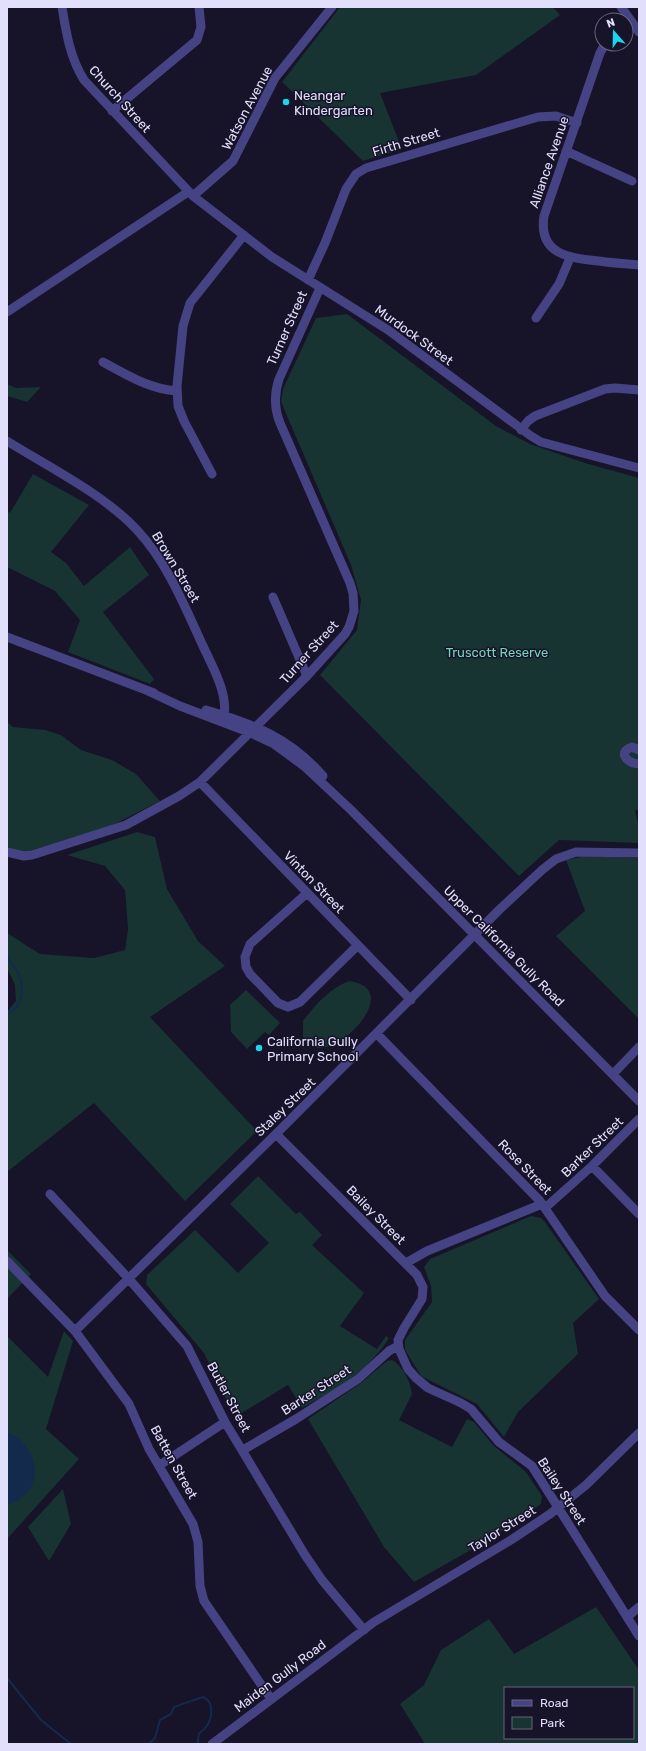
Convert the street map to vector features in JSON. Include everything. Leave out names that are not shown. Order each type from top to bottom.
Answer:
[{"type":"street","name":"Church Street","points":[[62,7],[69,46],[79,72],[88,86],[191,194]]},
{"type":"street","points":[[112,111],[197,40],[201,27],[199,7]]},
{"type":"street","name":"Watson Avenue","points":[[7,312],[191,194],[233,161],[275,78],[332,7]]},
{"type":"street","name":"Alliance Avenue","points":[[601,52],[544,216],[543,225],[546,239],[560,254],[570,258],[639,265]]},
{"type":"street","name":"Firth Street","points":[[308,280],[325,243],[346,189],[356,174],[366,168],[538,117],[556,116],[577,123]]},
{"type":"street","points":[[566,151],[632,181]]},
{"type":"street","name":"Murdock Street","points":[[191,194],[272,257],[388,330],[521,430],[541,442],[639,468]]},
{"type":"street","points":[[212,474],[181,415],[177,391],[182,326],[188,307],[193,298],[244,235]]},
{"type":"street","points":[[536,318],[559,284],[570,258]]},
{"type":"street","name":"Turner Street","points":[[7,852],[24,856],[41,853],[118,828],[179,796],[200,782],[254,730],[307,676],[349,627],[354,611],[353,593],[350,583],[280,423],[275,406],[275,392],[279,379],[320,288]]},
{"type":"street","points":[[103,362],[145,385],[158,389],[177,391]]},
{"type":"street","points":[[521,430],[528,421],[535,416],[597,391],[615,388],[639,390]]},
{"type":"street","name":"Brown Street","points":[[7,441],[105,503],[124,517],[147,541],[171,580],[213,669],[222,696],[224,718]]},
{"type":"street","points":[[273,597],[307,676]]},
{"type":"street","name":"Upper California Gully Road","points":[[7,637],[285,741],[304,757],[351,810],[639,1100]]},
{"type":"street","points":[[639,750],[632,747],[627,750],[625,754],[626,758],[630,762],[639,764]]},
{"type":"street","name":"Vinton Street","points":[[200,782],[306,894],[411,1000]]},
{"type":"street","name":"Staley Street","points":[[75,1331],[542,870],[556,859],[568,854],[584,851],[639,853]]},
{"type":"street","points":[[306,894],[250,944],[245,957],[246,967],[250,974],[278,1003],[288,1007],[300,1002],[358,945]]},
{"type":"street","name":"Rose Street","points":[[377,1034],[544,1206],[605,1296],[639,1330]]},
{"type":"street","points":[[613,1074],[639,1046]]},
{"type":"street","name":"Barker Street","points":[[406,1264],[427,1251],[544,1206],[592,1166],[639,1119]]},
{"type":"street","name":"Bailey Street","points":[[276,1134],[419,1278],[422,1284],[423,1293],[420,1305],[400,1335],[398,1346],[404,1362],[416,1378],[436,1392],[466,1406],[499,1442],[532,1466],[639,1636]]},
{"type":"street","points":[[592,1166],[639,1214]]},
{"type":"street","name":"Butler Street","points":[[50,1194],[129,1279],[187,1346],[226,1422],[305,1555],[322,1580],[364,1630]]},
{"type":"street","name":"Batten Street","points":[[7,1261],[75,1331],[124,1396],[146,1442],[188,1514],[196,1533],[199,1553],[200,1586],[204,1602],[271,1699]]},
{"type":"street","name":"Barker Street","points":[[243,1450],[354,1382],[389,1351],[398,1346]]},
{"type":"street","points":[[160,1465],[226,1422]]},
{"type":"street","name":"Taylor Street","points":[[364,1630],[511,1540],[559,1508],[586,1485],[639,1433]]},
{"type":"street","points":[[627,1617],[639,1607]]},
{"type":"street","name":"Maiden Gully Road","points":[[212,1744],[364,1630]]},
{"type":"green space","points":[[340,7],[553,7],[560,15],[476,75],[380,93],[402,149],[363,161],[282,82]]},
{"type":"green space","name":"Truscott Reserve","points":[[347,314],[496,426],[530,444],[585,463],[639,478],[639,809],[635,811],[639,826],[639,843],[559,840],[519,876],[320,675],[357,630],[361,600],[351,565],[281,401],[283,389],[316,318]]},
{"type":"green space","points":[[7,384],[16,388],[41,387],[27,402],[7,396]]},
{"type":"green space","points":[[33,474],[89,505],[51,552],[66,563],[84,586],[130,547],[149,575],[103,612],[154,679],[150,684],[68,652],[80,620],[55,591],[7,567],[7,511],[10,513]]},
{"type":"green space","points":[[7,722],[13,727],[45,730],[61,735],[81,750],[112,760],[136,774],[160,801],[111,826],[26,852],[9,848],[7,846]]},
{"type":"green space","points":[[137,832],[155,837],[167,889],[198,941],[225,966],[150,1017],[257,1131],[185,1201],[94,1103],[7,1172],[7,1012],[16,1001],[15,985],[7,968],[7,933],[40,954],[94,958],[125,950],[128,929],[125,890],[105,866],[67,855]]},
{"type":"green space","points":[[585,856],[639,858],[639,1019],[556,936],[585,911],[566,860]]},
{"type":"green space","points":[[349,981],[364,986],[370,995],[370,1006],[364,1018],[355,1029],[343,1039],[331,1046],[317,1048],[308,1043],[303,1037],[303,1021],[323,998],[335,988]]},
{"type":"green space","points":[[246,990],[280,1023],[269,1035],[265,1032],[247,1049],[231,1032],[230,1005]]},
{"type":"green space","points":[[258,1176],[296,1214],[300,1212],[322,1235],[312,1245],[364,1293],[340,1326],[377,1349],[386,1336],[389,1338],[380,1351],[361,1371],[339,1387],[302,1408],[288,1385],[238,1415],[234,1408],[231,1410],[204,1353],[146,1284],[147,1275],[195,1230],[238,1273],[269,1243],[230,1204]]},
{"type":"green space","points":[[531,1216],[541,1218],[545,1222],[599,1299],[573,1323],[578,1354],[518,1412],[504,1437],[477,1404],[421,1376],[405,1350],[405,1340],[432,1302],[431,1286],[424,1267],[430,1259]]},
{"type":"green space","points":[[7,1250],[31,1274],[7,1299]]},
{"type":"green space","points":[[64,1331],[73,1341],[46,1429],[79,1459],[7,1539],[7,1336],[48,1377]]},
{"type":"green space","points":[[392,1360],[396,1362],[405,1374],[410,1384],[412,1394],[399,1420],[452,1447],[467,1419],[474,1422],[493,1445],[526,1472],[542,1496],[541,1504],[485,1542],[414,1582],[384,1547],[308,1419],[361,1383],[387,1361]]},
{"type":"green space","points":[[63,1489],[71,1524],[49,1561],[28,1527]]},
{"type":"green space","points":[[596,1607],[639,1670],[639,1744],[425,1744],[400,1704],[424,1685],[441,1650],[489,1619],[514,1654]]},
{"type":"water","points":[[7,1432],[19,1439],[27,1448],[32,1459],[34,1470],[33,1481],[28,1491],[19,1500],[7,1505]]},
{"type":"waterway","points":[[7,954],[10,962],[18,973],[22,991],[16,1007],[7,1014]]},
{"type":"waterway","points":[[7,1678],[41,1720],[71,1744]]},
{"type":"waterway","points":[[149,1744],[155,1738],[160,1720],[171,1714],[174,1707],[203,1697],[207,1699],[211,1707],[211,1715],[208,1724],[199,1734],[198,1744]]},
{"type":"place","name":"Neangar Kindergarten","points":[[286,102]]},
{"type":"place","name":"California Gully Primary School","points":[[259,1048]]}]
